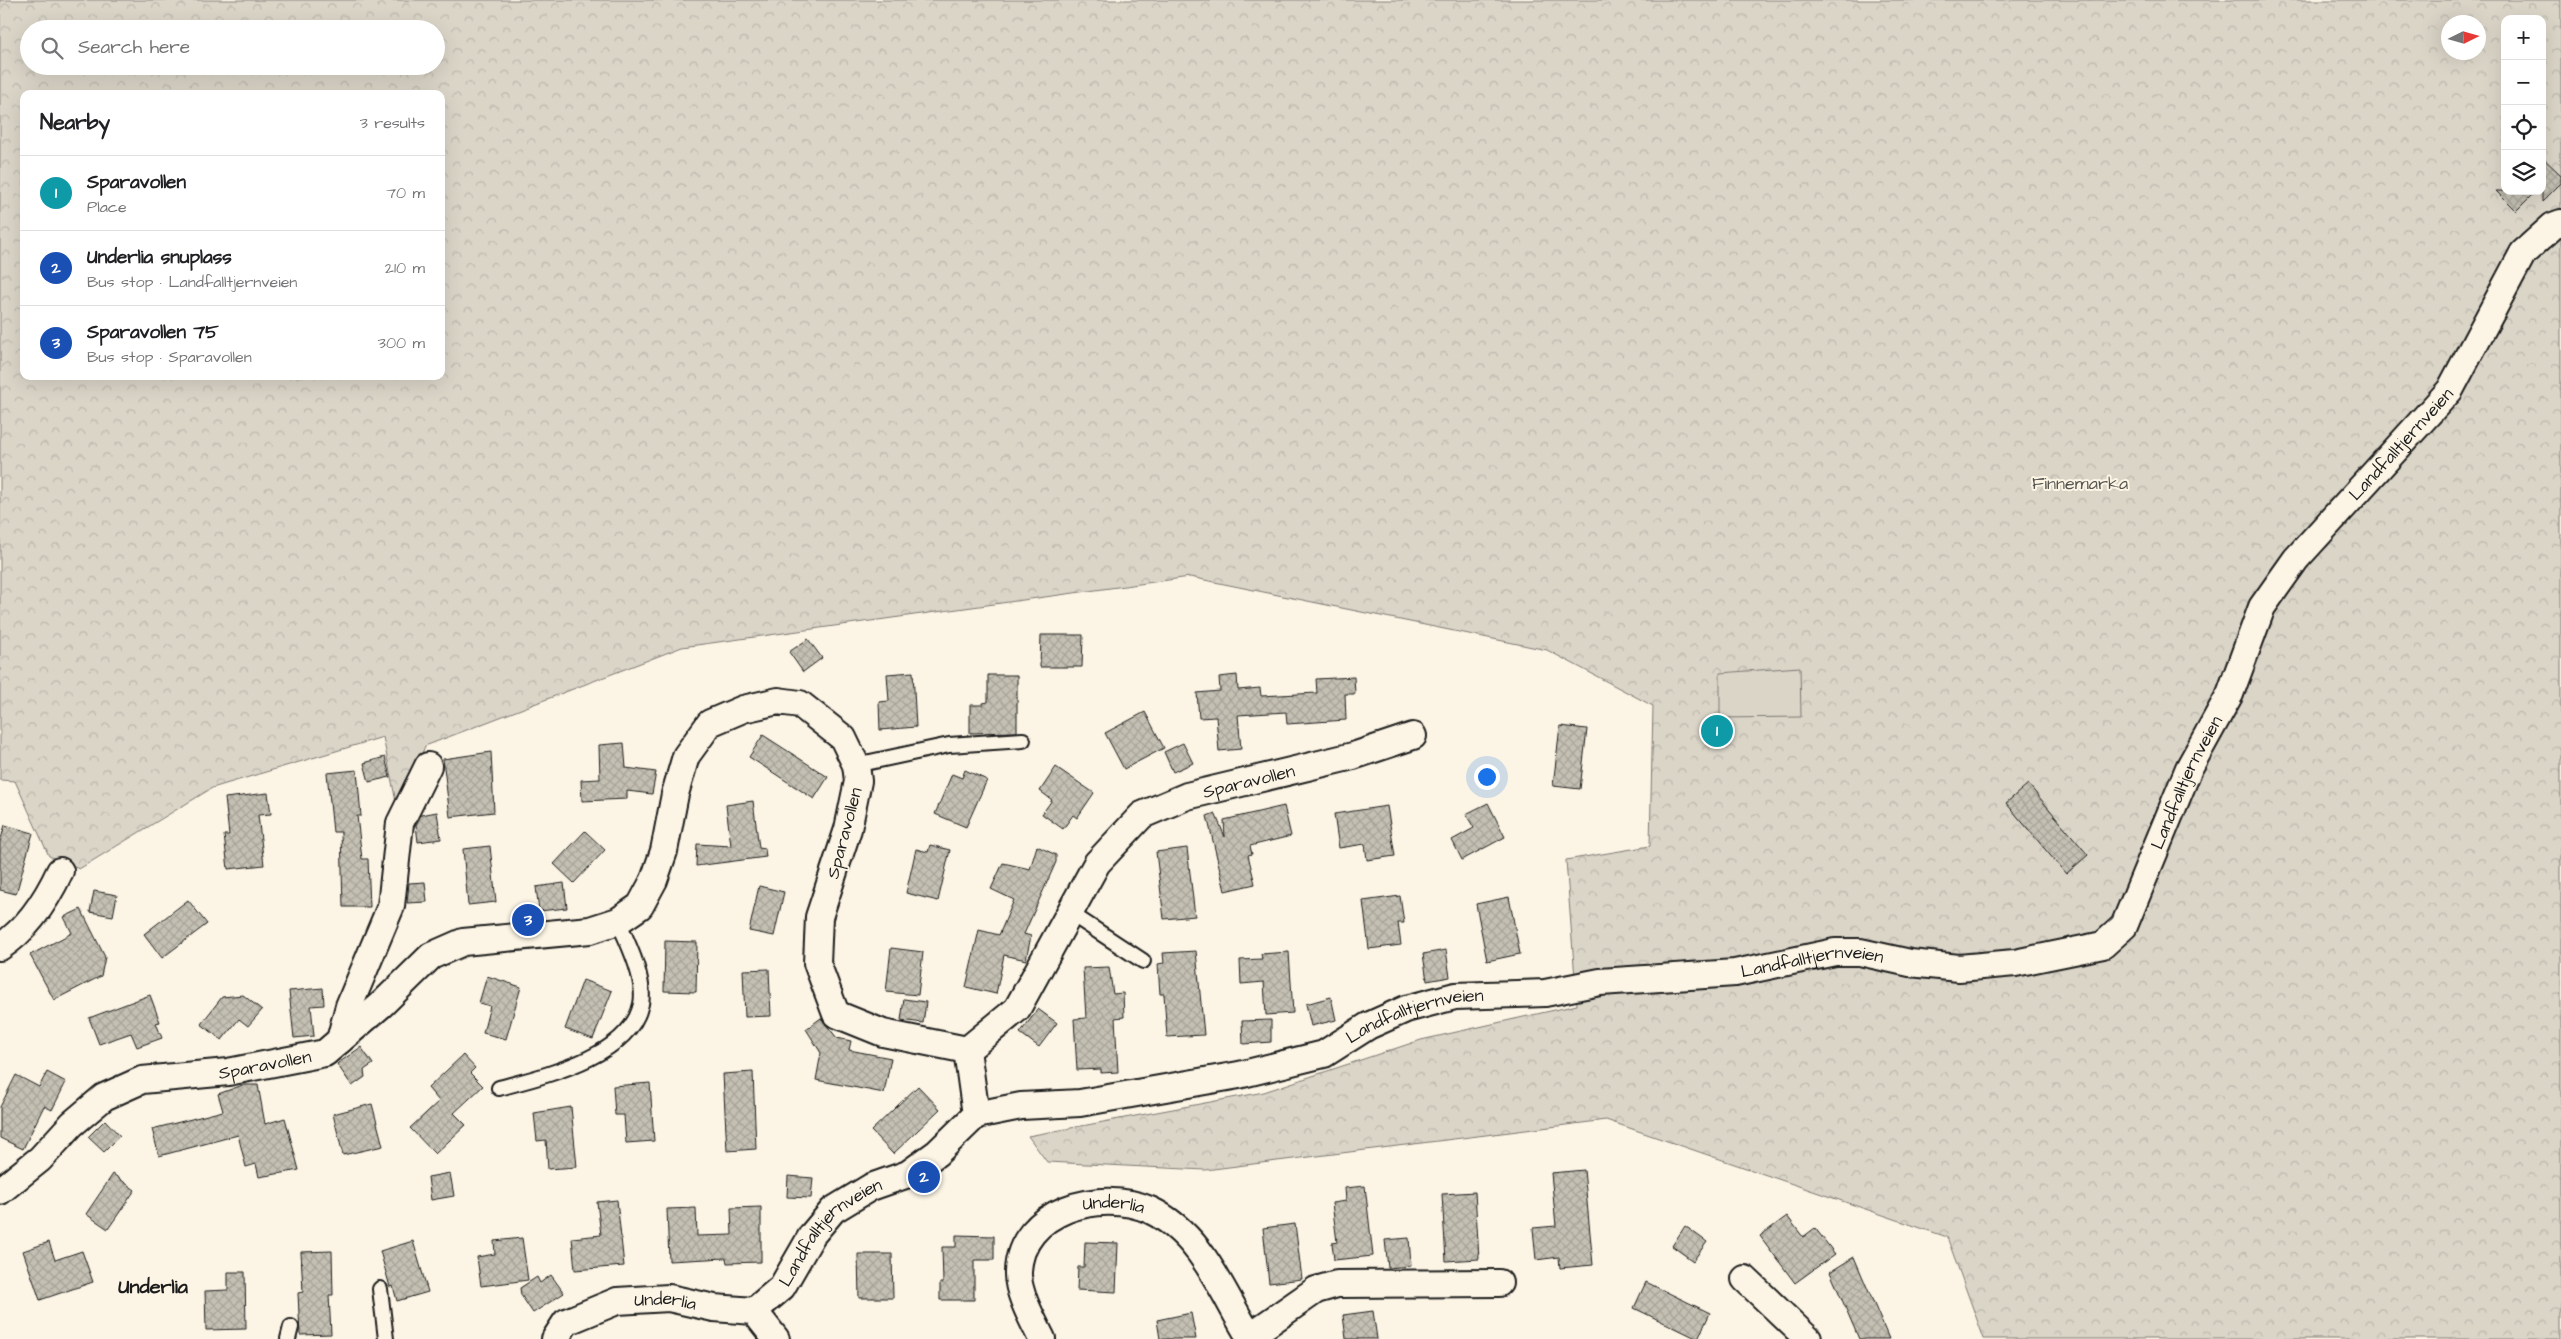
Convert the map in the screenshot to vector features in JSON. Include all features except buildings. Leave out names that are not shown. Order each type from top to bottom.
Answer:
[{"type":"street","name":"Landfalltjernveien","points":[[754,1311],[782,1287],[812,1235],[833,1210],[871,1187],[908,1174],[938,1153],[976,1116],[1021,1106],[1080,1103],[1239,1075],[1324,1054],[1368,1026],[1406,1009],[1455,996],[1545,993],[1600,982],[1735,973],[1836,952],[1860,952],[1910,963],[1959,968],[2015,963],[2102,945],[2124,926],[2189,768],[2230,694],[2262,607],[2296,559],[2450,390],[2523,253],[2553,226],[2561,223]]},
{"type":"street","name":"Sparavollen","points":[[0,1191],[40,1159],[72,1124],[104,1097],[142,1080],[228,1072],[325,1053],[382,1005],[430,956],[463,942],[590,930],[618,921],[640,906],[654,880],[664,851],[675,794],[686,756],[710,723],[743,709],[778,701],[800,704],[843,738],[856,765],[858,781],[848,829],[819,917],[816,963],[836,1014],[883,1033],[967,1050],[1017,1009],[1097,863],[1142,815],[1187,796],[1353,756],[1413,736]]},
{"type":"street","points":[[340,1040],[349,1006],[392,906],[400,823],[428,766]]},
{"type":"street","points":[[0,947],[16,937],[46,901],[60,871]]},
{"type":"street","points":[[967,1050],[976,1116]]},
{"type":"street","name":"Underlia","points":[[1042,1339],[1026,1306],[1017,1272],[1026,1239],[1053,1214],[1086,1204],[1119,1202],[1150,1210],[1186,1236],[1215,1273],[1250,1338]]},
{"type":"street","points":[[1744,1279],[1808,1339]]},
{"type":"street","points":[[1250,1338],[1316,1290],[1337,1284],[1499,1284]]},
{"type":"street","name":"Underlia","points":[[555,1339],[566,1322],[617,1301],[669,1298],[714,1308],[754,1311]]},
{"type":"street","points":[[754,1311],[776,1339]]},
{"type":"lane","points":[[856,765],[949,745],[1023,740]]},
{"type":"lane","points":[[1070,913],[1143,961]]},
{"type":"lane","points":[[499,1088],[548,1075],[595,1056],[613,1045],[635,1018],[642,1003],[641,988],[635,960],[618,921]]},
{"type":"lane","points":[[380,1289],[386,1339]]},
{"type":"green space","name":"Finnemarka","points":[[0,0],[2561,0],[2561,1339],[1984,1339],[1947,1237],[1606,1120],[1205,1170],[1047,1162],[1028,1136],[1264,1092],[1421,1040],[1577,1005],[1566,860],[1650,846],[1653,706],[1547,650],[1190,577],[682,647],[425,746],[398,812],[383,737],[212,788],[79,869],[49,856],[15,781],[0,780]]},
{"type":"green space","points":[[1800,667],[1801,717],[1720,718],[1720,673]]},
{"type":"place","name":"Sparavollen","points":[[1717,731]]},
{"type":"place","name":"Sparavollen 75","points":[[528,920]]},
{"type":"place","name":"Underlia snuplass","points":[[924,1177]]},
{"type":"district","name":"Underlia","points":[[153,1286]]}]
